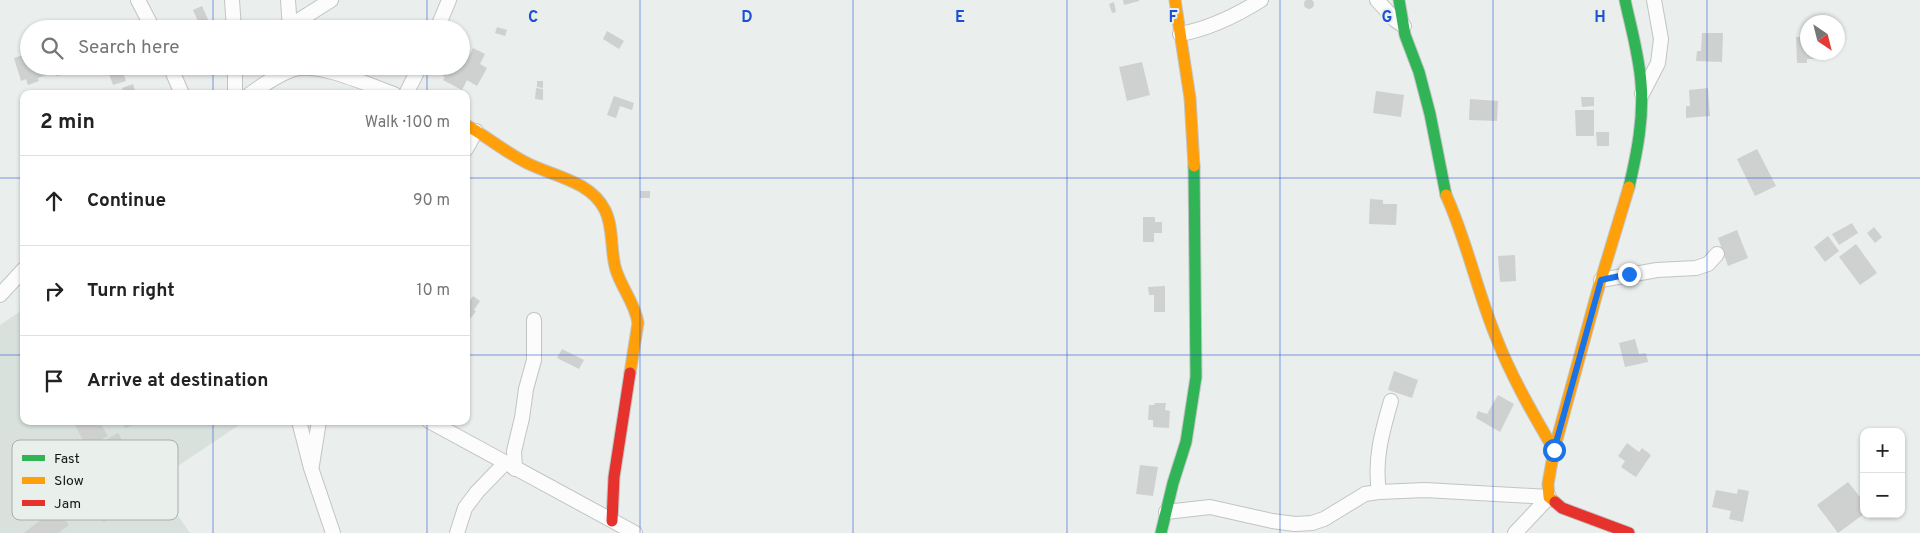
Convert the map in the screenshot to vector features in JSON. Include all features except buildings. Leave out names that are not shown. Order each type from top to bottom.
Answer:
[{"type":"street","points":[[138,0],[148,20]]},
{"type":"street","points":[[232,0],[233,20]]},
{"type":"street","points":[[288,0],[289,20]]},
{"type":"street","points":[[301,20],[331,0]]},
{"type":"street","points":[[441,20],[449,0]]},
{"type":"street","points":[[1161,533],[1186,442],[1196,377],[1194,154],[1190,98],[1175,0]]},
{"type":"street","points":[[1180,34],[1231,16],[1261,0]]},
{"type":"street","points":[[1377,0],[1395,20],[1404,26]]},
{"type":"street","points":[[1399,0],[1405,35],[1419,72],[1428,106],[1444,190],[1456,217],[1496,338],[1528,405],[1554,450]]},
{"type":"street","points":[[1515,533],[1549,497],[1548,484],[1554,450],[1633,164],[1642,94],[1638,59],[1625,0]]},
{"type":"street","points":[[1642,94],[1658,63],[1661,39],[1654,0]]},
{"type":"street","points":[[174,75],[180,90]]},
{"type":"street","points":[[235,75],[235,90]]},
{"type":"street","points":[[270,86],[284,75]]},
{"type":"street","points":[[339,75],[382,90]]},
{"type":"street","points":[[408,90],[416,75]]},
{"type":"street","points":[[471,128],[526,163],[560,176],[584,189],[599,201],[606,211],[616,268],[634,305],[638,323],[614,477],[612,521]]},
{"type":"street","points":[[1601,280],[1658,270],[1696,268],[1708,264],[1717,254]]},
{"type":"street","points":[[0,295],[20,273]]},
{"type":"street","points":[[457,533],[466,508],[477,492],[510,466],[534,360],[534,320]]},
{"type":"street","points":[[1380,492],[1377,474],[1379,449],[1391,402]]},
{"type":"street","points":[[300,425],[311,468],[333,533]]},
{"type":"street","points":[[311,468],[318,425]]},
{"type":"street","points":[[436,425],[634,533]]},
{"type":"street","points":[[1166,512],[1210,507],[1272,521],[1296,524],[1312,523],[1324,519],[1365,494],[1425,490],[1549,497],[1562,508],[1629,533]]},
{"type":"shaded area","points":[[20,310],[20,425],[239,425],[178,466],[178,440],[12,440],[12,520],[178,520],[178,516],[190,533],[0,533],[0,325]]},
{"type":"traffic: fast","points":[[1399,0],[1405,35],[1419,72],[1430,114],[1446,195]]},
{"type":"traffic: fast","points":[[1625,0],[1638,62],[1642,96],[1639,135],[1629,187]]},
{"type":"traffic: fast","points":[[1161,533],[1173,483],[1186,442],[1196,377],[1194,166]]},
{"type":"traffic: slow","points":[[1175,0],[1190,98],[1194,166]]},
{"type":"traffic: slow","points":[[470,127],[525,162],[580,185],[590,192],[605,210],[610,224],[616,270],[634,309],[638,323],[630,373]]},
{"type":"traffic: slow","points":[[1555,502],[1549,497],[1548,484],[1554,450],[1597,293],[1629,187]]},
{"type":"traffic: slow","points":[[1446,195],[1502,352],[1523,395],[1554,450]]},
{"type":"traffic: jam","points":[[612,521],[614,477],[630,373]]},
{"type":"traffic: jam","points":[[1555,502],[1562,508],[1629,533]]},
{"type":"route","points":[[1554,450],[1601,280],[1629,274]]}]
